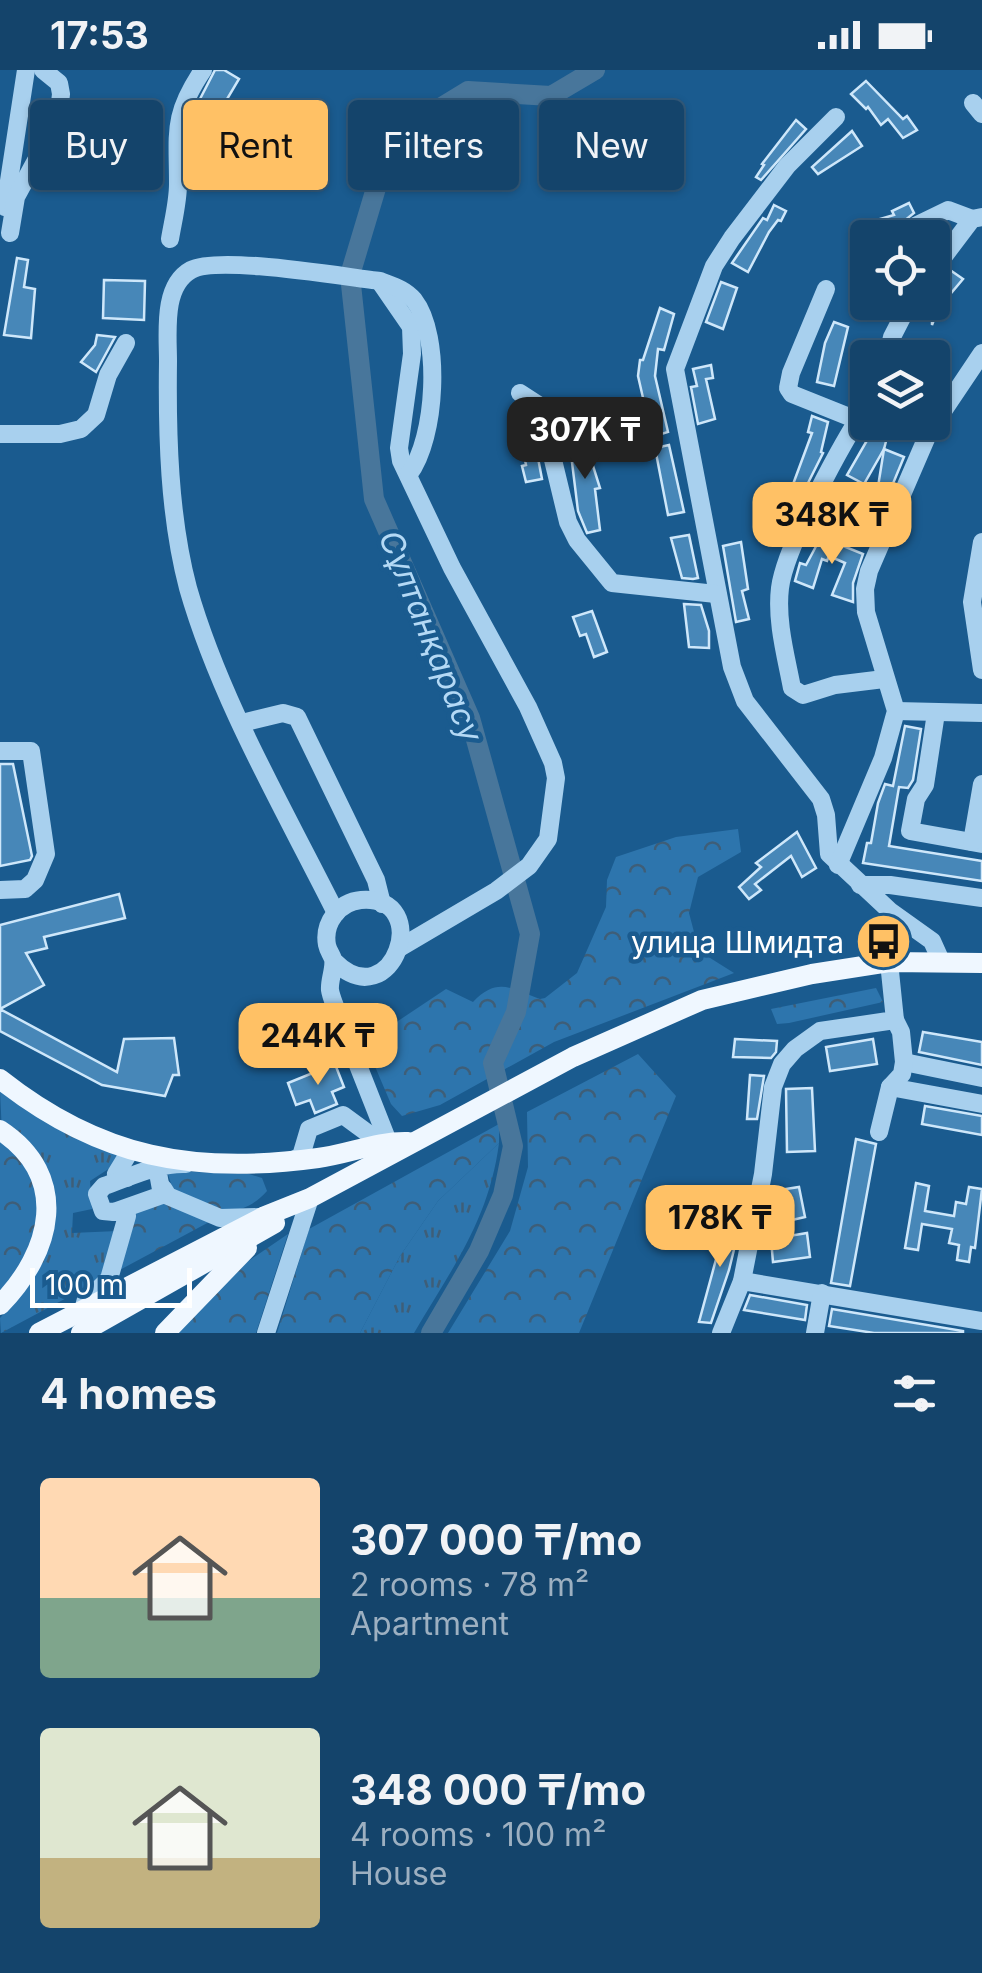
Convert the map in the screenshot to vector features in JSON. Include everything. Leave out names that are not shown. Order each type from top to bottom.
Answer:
[{"type":"main road","points":[[0,1079],[44,1111],[123,1148],[214,1166],[290,1161],[415,1142],[636,1027],[702,1000],[754,986],[889,962],[972,962]]},
{"type":"main road","points":[[0,1130],[26,1153],[40,1177],[48,1204],[46,1226],[36,1255],[0,1305]]},
{"type":"main road","points":[[82,1333],[392,1148]]},
{"type":"main road","points":[[45,1330],[263,1225]]},
{"type":"main road","points":[[165,1333],[263,1225]]},
{"type":"street","points":[[5,221],[26,70]]},
{"type":"street","points":[[5,221],[58,120],[62,94],[59,83],[43,70]]},
{"type":"street","points":[[170,239],[178,188],[177,123],[181,106],[203,70]]},
{"type":"street","points":[[836,117],[786,166],[723,252],[674,369],[716,594],[732,666],[745,701],[821,798],[826,815],[826,845],[838,864],[932,941],[940,962]]},
{"type":"street","points":[[931,220],[948,210],[977,218],[950,250]]},
{"type":"street","points":[[336,913],[210,654],[188,585],[176,520],[168,412],[168,316],[173,293],[187,272],[210,266],[380,281],[401,288],[414,300],[429,339],[431,400],[425,444],[420,460],[409,474],[452,568],[528,707],[553,764],[556,798],[548,839],[529,866],[400,947]]},
{"type":"street","points":[[826,290],[790,373],[788,388],[792,394],[850,409]]},
{"type":"street","points":[[0,434],[60,434],[81,429],[96,415],[108,375],[126,343]]},
{"type":"street","points":[[950,401],[982,353]]},
{"type":"street","points":[[520,393],[540,406],[568,522],[577,540],[612,583],[716,594]]},
{"type":"street","points":[[850,435],[789,554],[780,587],[780,624],[792,688],[802,695],[835,685],[884,678]]},
{"type":"street","points":[[838,864],[883,758],[896,711],[866,612],[865,590],[869,571],[926,440]]},
{"type":"street","points":[[982,542],[972,602],[982,670]]},
{"type":"street","points":[[896,711],[982,713]]},
{"type":"street","points":[[242,723],[284,713],[297,717],[376,880],[382,904],[398,922],[400,947],[393,962],[372,974],[355,974],[334,961]]},
{"type":"street","points":[[936,713],[925,785],[916,800],[909,828],[912,833],[977,843],[982,784]]},
{"type":"street","points":[[0,751],[31,750],[46,854],[36,880],[25,889],[0,890]]},
{"type":"street","points":[[860,885],[890,885],[982,898]]},
{"type":"street","points":[[382,904],[357,901],[336,913],[326,937],[334,961],[330,990],[392,1148]]},
{"type":"street","points":[[972,962],[982,951]]},
{"type":"street","points":[[879,1132],[890,1087],[902,1074],[904,1062],[901,1032],[894,1020],[889,962]]},
{"type":"street","points":[[722,1333],[742,1281],[764,1174],[774,1087],[782,1064],[795,1048],[820,1032],[894,1020]]},
{"type":"street","points":[[904,1062],[982,1078]]},
{"type":"street","points":[[890,1087],[982,1104]]},
{"type":"street","points":[[290,1161],[301,1156],[309,1128],[344,1115],[372,1138],[392,1148]]},
{"type":"street","points":[[123,1148],[128,1156],[116,1174],[127,1178]]},
{"type":"street","points":[[45,1330],[106,1285],[126,1219],[123,1212],[102,1211],[98,1190],[151,1170],[191,1164]]},
{"type":"street","points":[[151,1170],[158,1171],[168,1196],[220,1218],[263,1225]]},
{"type":"street","points":[[114,1212],[160,1197],[163,1188]]},
{"type":"street","points":[[266,1333],[310,1198]]},
{"type":"street","points":[[742,1281],[982,1321]]},
{"type":"street","points":[[815,1333],[822,1293]]},
{"type":"green space","points":[[738,829],[741,852],[698,877],[689,913],[699,951],[734,973],[554,1042],[440,1105],[402,1116],[391,1104],[365,1043],[446,989],[473,1002],[497,987],[545,998],[577,973],[606,907],[607,880],[616,857],[676,837]]},
{"type":"green space","points":[[876,988],[883,1002],[789,1023],[777,1024],[771,1009]]},
{"type":"green space","points":[[638,1054],[676,1096],[579,1333],[448,1333],[510,1231],[528,1167],[527,1112]]},
{"type":"green space","points":[[0,1090],[121,1154],[113,1166],[90,1181],[92,1209],[73,1213],[72,1233],[118,1231],[102,1279],[1,1333],[0,1318],[10,1307]]},
{"type":"green space","points":[[499,1124],[499,1143],[438,1201],[400,1256],[360,1333],[277,1333],[309,1229]]},
{"type":"green space","points":[[0,1139],[20,1158],[38,1192],[36,1236],[0,1295]]},
{"type":"green space","points":[[499,1143],[478,1220],[414,1333],[360,1333],[400,1256],[438,1201]]},
{"type":"green space","points":[[167,1171],[249,1174],[262,1178],[267,1191],[244,1208],[211,1208],[174,1193]]},
{"type":"green space","points":[[166,1203],[211,1221],[116,1272],[134,1213]]},
{"type":"green space","points":[[288,1234],[256,1333],[172,1333],[225,1277]]},
{"type":"building","points":[[215,70],[224,70],[239,79],[227,100],[200,99]]},
{"type":"building","points":[[866,81],[903,119],[907,116],[917,130],[903,138],[888,119],[881,125],[868,107],[851,94]]},
{"type":"building","points":[[796,120],[806,129],[761,180],[756,177],[762,164]]},
{"type":"building","points":[[852,131],[862,146],[818,174],[812,167]]},
{"type":"building","points":[[909,203],[914,213],[905,220],[877,220],[894,215],[892,211]]},
{"type":"building","points":[[774,205],[786,211],[769,232],[748,272],[732,263],[763,218],[767,220]]},
{"type":"building","points":[[17,258],[28,260],[24,287],[35,289],[31,338],[4,335]]},
{"type":"building","points":[[950,270],[963,279],[950,291]]},
{"type":"building","points":[[104,280],[145,281],[144,320],[103,318]]},
{"type":"building","points":[[721,282],[737,288],[723,329],[706,322]]},
{"type":"building","points":[[660,308],[674,314],[664,350],[658,349],[655,376],[668,432],[652,437],[638,376],[640,360]]},
{"type":"building","points":[[834,322],[848,327],[834,386],[817,382]]},
{"type":"building","points":[[97,335],[115,337],[96,372],[81,362],[95,345]]},
{"type":"building","points":[[711,365],[713,378],[706,379],[715,419],[698,424],[691,387],[697,386],[693,369]]},
{"type":"building","points":[[812,416],[828,422],[823,453],[804,491],[792,487],[812,433],[808,432]]},
{"type":"building","points":[[533,432],[542,479],[526,482],[520,434]]},
{"type":"building","points":[[588,436],[588,450],[600,488],[595,489],[600,530],[587,533],[578,511],[571,454],[567,454],[565,440]]},
{"type":"building","points":[[867,440],[886,440],[864,484],[847,475]]},
{"type":"building","points":[[669,445],[684,512],[668,515],[655,448]]},
{"type":"building","points":[[884,449],[904,457],[887,498],[877,493]]},
{"type":"building","points":[[689,535],[698,578],[693,579],[682,578],[671,538]]},
{"type":"building","points":[[821,537],[863,554],[853,583],[853,602],[832,595],[845,563],[829,556],[827,561],[822,559],[813,588],[795,581],[800,563],[806,565]]},
{"type":"building","points":[[741,542],[748,589],[742,591],[749,619],[736,622],[723,546]]},
{"type":"building","points":[[684,604],[701,605],[709,631],[709,648],[689,647]]},
{"type":"building","points":[[592,611],[607,652],[594,657],[586,634],[580,636],[573,617]]},
{"type":"building","points":[[905,726],[921,729],[913,780],[908,788],[899,787],[889,846],[982,861],[982,881],[863,863],[885,784],[893,786]]},
{"type":"building","points":[[0,764],[13,764],[32,856],[30,860],[0,866]]},
{"type":"building","points":[[797,832],[816,868],[802,877],[791,856],[755,884],[761,890],[749,899],[739,887],[761,867],[756,863]]},
{"type":"building","points":[[119,894],[125,918],[44,937],[47,948],[26,953],[44,985],[0,1009],[0,925]]},
{"type":"building","points":[[0,1009],[117,1072],[124,1039],[174,1038],[179,1075],[173,1075],[165,1096],[102,1085],[0,1031]]},
{"type":"building","points":[[923,1032],[982,1042],[982,1065],[919,1052]]},
{"type":"building","points":[[735,1039],[777,1041],[776,1052],[771,1058],[733,1057]]},
{"type":"building","points":[[873,1039],[877,1064],[830,1071],[826,1047]]},
{"type":"building","points":[[335,1064],[344,1087],[332,1092],[337,1104],[315,1113],[310,1100],[296,1105],[288,1083]]},
{"type":"building","points":[[750,1075],[764,1076],[757,1119],[747,1119]]},
{"type":"building","points":[[812,1088],[815,1151],[787,1152],[786,1089]]},
{"type":"building","points":[[925,1106],[982,1116],[982,1135],[922,1124]]},
{"type":"building","points":[[856,1139],[876,1144],[850,1286],[831,1283]]},
{"type":"building","points":[[916,1183],[929,1186],[925,1211],[954,1216],[956,1202],[966,1204],[969,1187],[982,1189],[975,1248],[971,1247],[969,1262],[957,1260],[959,1245],[949,1243],[952,1229],[922,1224],[918,1250],[905,1248]]},
{"type":"building","points":[[799,1187],[805,1217],[779,1223],[773,1191]]},
{"type":"building","points":[[727,1219],[741,1221],[729,1270],[711,1323],[699,1322]]},
{"type":"building","points":[[807,1233],[810,1257],[773,1262],[771,1239]]},
{"type":"building","points":[[750,1295],[807,1305],[805,1320],[744,1310]]},
{"type":"building","points":[[832,1309],[963,1333],[874,1333],[829,1326]]},
{"type":"waterway","name":"Сұлтанқарасу","points":[[431,1333],[479,1251],[503,1195],[513,1146],[493,1063],[516,1012],[530,934],[470,718],[374,499],[350,275],[391,138],[468,91],[551,96],[595,70]]},
{"type":"place","name":"улица Шмидта","points":[[883,942]]}]
